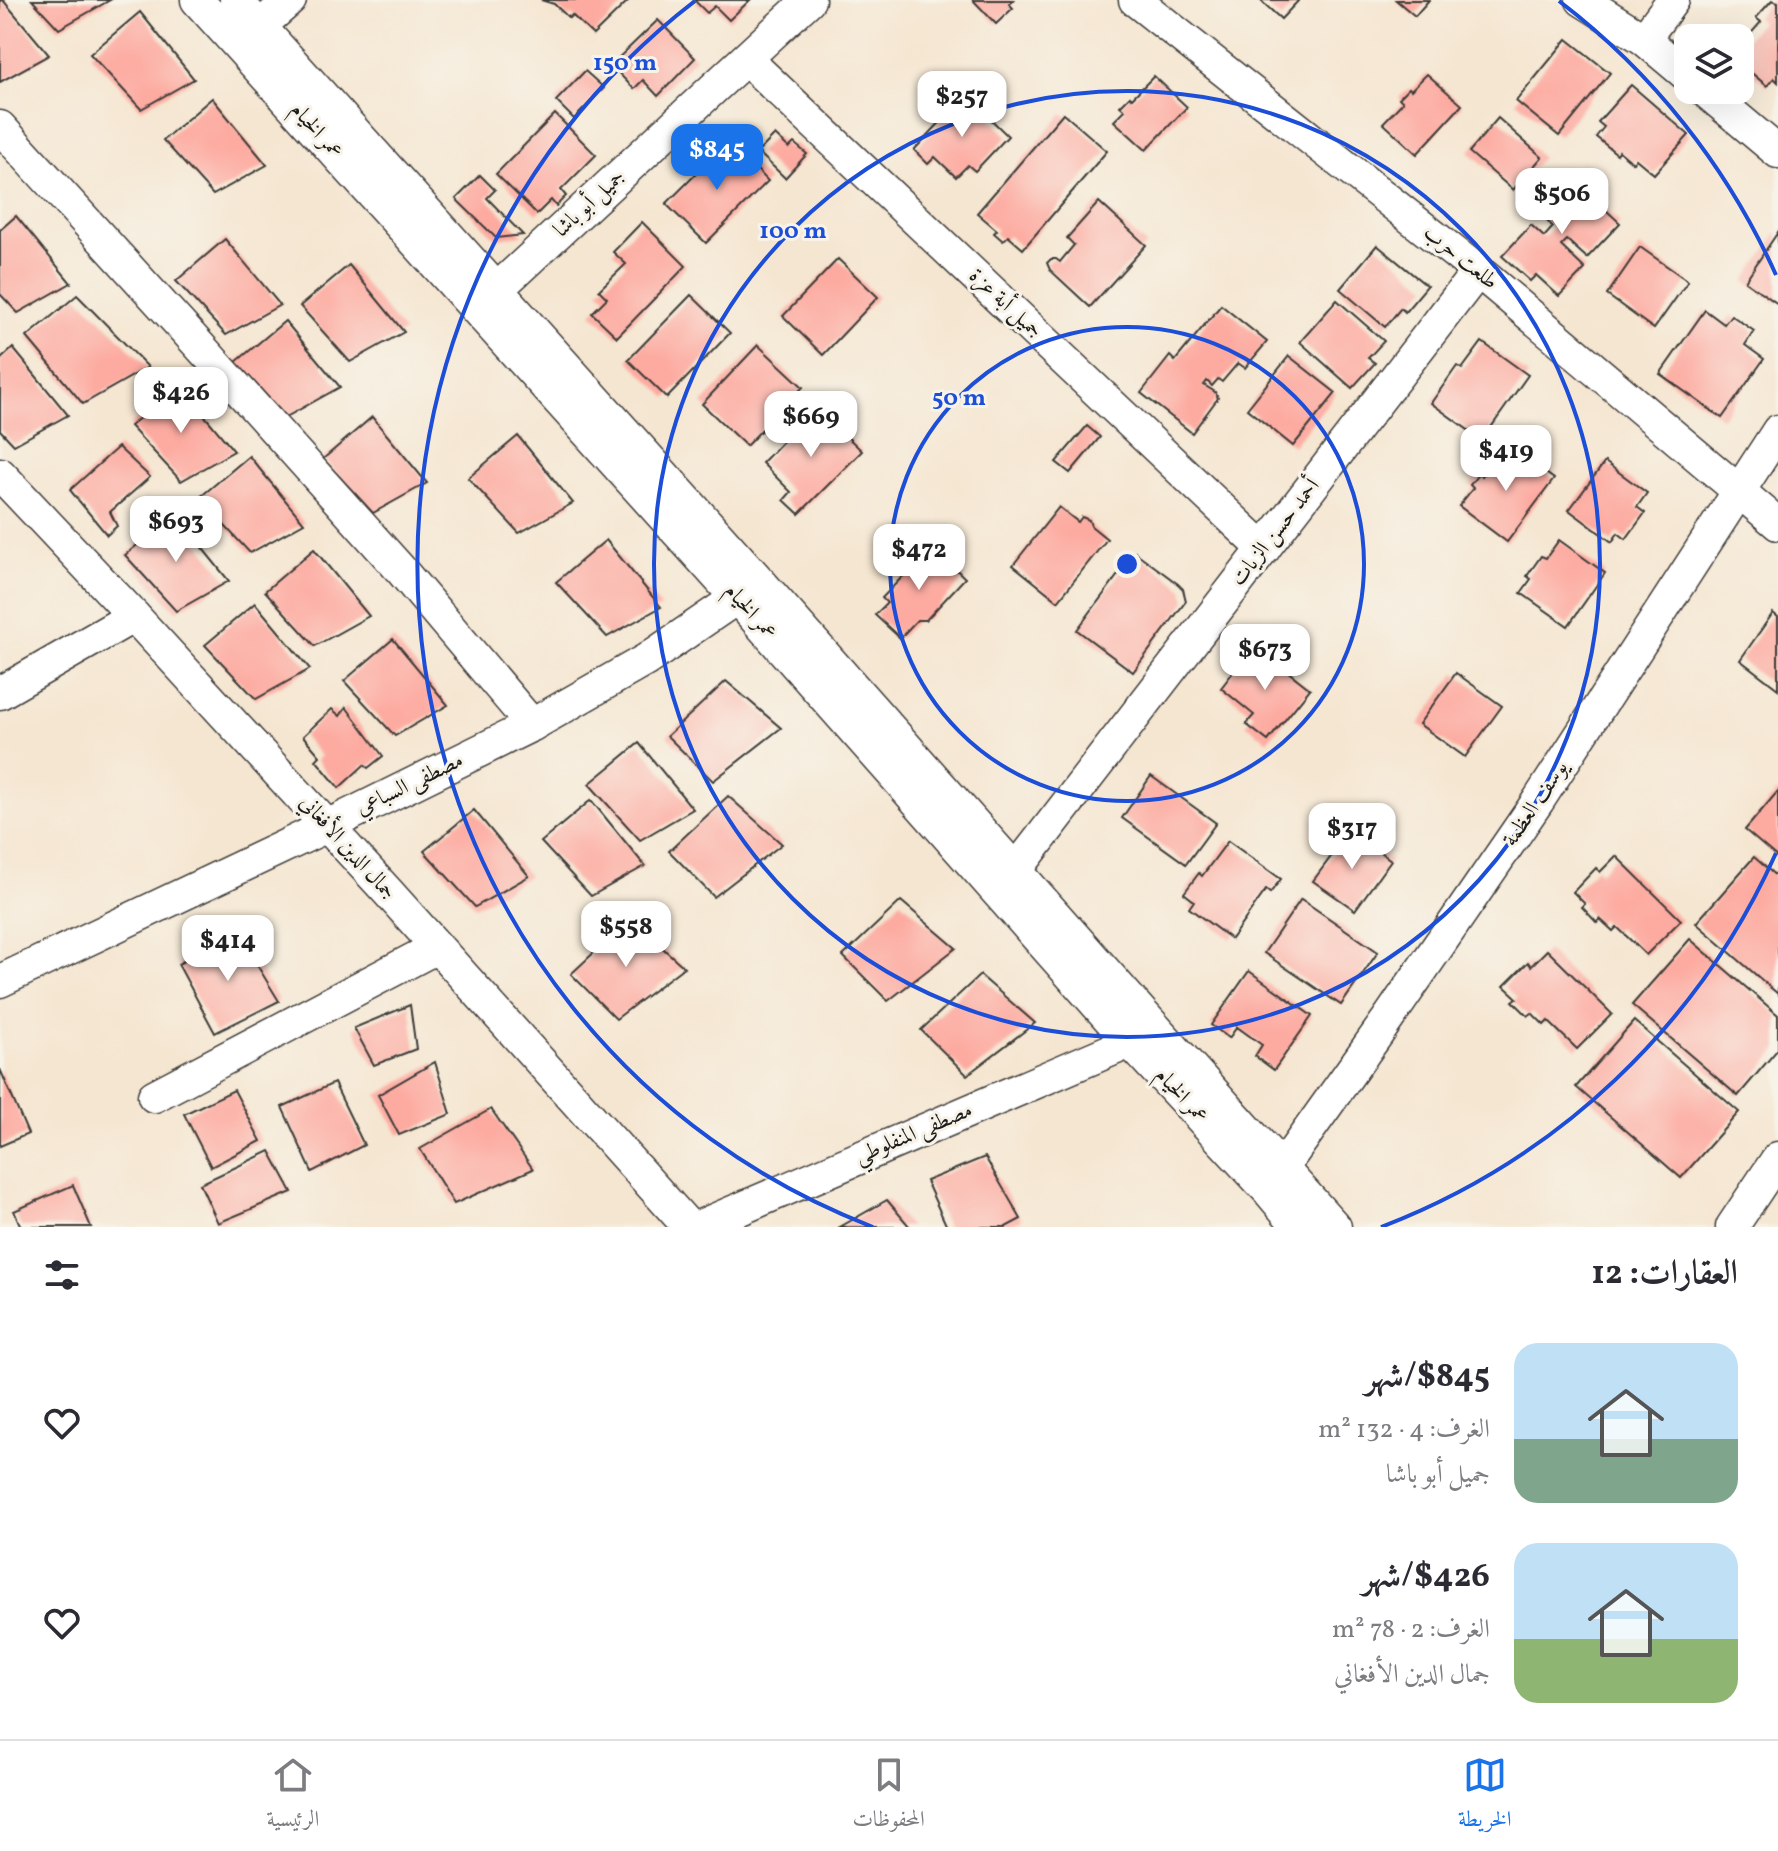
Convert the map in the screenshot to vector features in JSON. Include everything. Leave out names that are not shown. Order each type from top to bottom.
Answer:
[{"type":"street","name":"عمر الخيام","points":[[197,0],[486,300],[749,590],[1016,870],[1335,1227]]},
{"type":"street","name":"عمر الخيام","points":[[236,0],[486,300]]},
{"type":"street","points":[[260,26],[290,0]]},
{"type":"street","name":"جميل أبو باشا","points":[[486,300],[809,0]]},
{"type":"street","points":[[1582,0],[1644,39],[1674,64]]},
{"type":"street","points":[[1644,39],[1673,0]]},
{"type":"street","name":"طلعت حرب","points":[[1143,2],[1478,271],[1778,524]]},
{"type":"street","name":"جميل أبة عزة","points":[[746,59],[1264,549]]},
{"type":"street","points":[[1721,104],[1778,152]]},
{"type":"street","points":[[0,127],[401,570],[532,725]]},
{"type":"street","name":"أحمد حسن الزيات","points":[[1016,870],[1478,271]]},
{"type":"street","name":"يوسف العظمة","points":[[1282,1168],[1538,801],[1778,431]]},
{"type":"street","name":"جمال الدين الأفغاني","points":[[7,494],[134,616],[689,1227]]},
{"type":"street","name":"عمر الخيام","points":[[749,590],[1130,1042],[1299,1227]]},
{"type":"street","name":"مصطفى السباعي","points":[[0,981],[532,725],[646,660],[749,590]]},
{"type":"street","points":[[0,693],[134,616]]},
{"type":"street","points":[[154,1096],[437,947]]},
{"type":"street","name":"مصطفى المنفلوطي","points":[[698,1227],[1130,1042]]},
{"type":"street","points":[[1732,1227],[1778,1158]]},
{"type":"building","points":[[0,0],[49,55],[0,82]]},
{"type":"building","points":[[32,0],[110,0],[59,29]]},
{"type":"building","points":[[541,0],[629,0],[593,35],[572,15],[569,18],[554,4]]},
{"type":"building","points":[[694,0],[750,0],[729,20],[715,6],[707,13]]},
{"type":"building","points":[[973,0],[1013,0],[1009,4],[1013,8],[996,24]]},
{"type":"building","points":[[1260,0],[1299,0],[1281,19]]},
{"type":"building","points":[[1396,0],[1429,0],[1415,16]]},
{"type":"building","points":[[1772,0],[1778,2],[1778,82],[1774,78],[1767,86],[1754,75],[1754,30],[1761,22],[1756,18]]},
{"type":"building","points":[[140,12],[194,79],[141,109],[90,54]]},
{"type":"building","points":[[658,20],[695,58],[658,96],[643,80],[634,89],[611,65]]},
{"type":"building","points":[[1567,39],[1610,73],[1559,136],[1516,101]]},
{"type":"building","points":[[585,71],[604,88],[574,119],[556,101]]},
{"type":"building","points":[[1427,74],[1462,105],[1417,154],[1383,123],[1403,102],[1399,98]]},
{"type":"building","points":[[1154,76],[1187,107],[1146,150],[1114,121],[1125,110],[1120,106]]},
{"type":"building","points":[[1631,85],[1689,135],[1654,174],[1636,159],[1633,163],[1619,151],[1617,154],[1596,137],[1604,127],[1598,122]]},
{"type":"building","points":[[966,95],[1008,136],[975,171],[968,165],[956,177],[935,157],[928,164],[914,150]]},
{"type":"building","points":[[212,98],[267,165],[213,195],[163,140]]},
{"type":"building","points":[[1063,113],[1107,151],[1023,249],[1008,236],[1003,241],[994,233],[997,230],[977,213]]},
{"type":"building","points":[[555,114],[596,155],[561,190],[566,196],[556,206],[551,200],[537,214],[496,174]]},
{"type":"building","points":[[1498,118],[1542,157],[1513,190],[1469,152]]},
{"type":"building","points":[[775,135],[789,148],[794,143],[807,154],[785,178],[758,152]]},
{"type":"building","points":[[729,141],[768,181],[706,243],[666,204]]},
{"type":"building","points":[[1566,173],[1620,223],[1587,258],[1567,240],[1561,246],[1585,269],[1559,296],[1536,275],[1530,281],[1502,256],[1531,225],[1544,237],[1553,227],[1533,207]]},
{"type":"building","points":[[480,175],[495,190],[487,198],[523,235],[496,238],[456,199]]},
{"type":"building","points":[[1099,202],[1146,245],[1090,307],[1050,270],[1047,263],[1051,259],[1060,262],[1074,245],[1067,238]]},
{"type":"building","points":[[16,216],[71,283],[18,313],[0,294],[0,230]]},
{"type":"building","points":[[642,222],[686,266],[617,337],[592,313],[607,298],[599,290],[626,264],[613,252]]},
{"type":"building","points":[[1778,232],[1778,304],[1745,281]]},
{"type":"building","points":[[225,239],[280,305],[226,335],[176,281]]},
{"type":"building","points":[[1377,245],[1427,286],[1405,312],[1401,308],[1385,327],[1340,289]]},
{"type":"building","points":[[1640,247],[1688,281],[1654,329],[1607,295]]},
{"type":"building","points":[[838,259],[878,297],[823,355],[783,316]]},
{"type":"building","points":[[349,265],[404,332],[350,362],[300,306]]},
{"type":"building","points":[[77,295],[148,367],[83,404],[27,337]]},
{"type":"building","points":[[691,295],[730,333],[667,398],[628,360]]},
{"type":"building","points":[[1337,300],[1384,341],[1368,358],[1375,363],[1352,388],[1300,342]]},
{"type":"building","points":[[1221,305],[1267,342],[1245,368],[1238,363],[1222,382],[1218,379],[1212,386],[1207,381],[1204,385],[1218,398],[1192,433],[1141,393],[1170,356],[1175,361]]},
{"type":"building","points":[[1705,310],[1724,324],[1731,315],[1754,331],[1745,345],[1764,359],[1722,418],[1660,374]]},
{"type":"building","points":[[285,321],[340,387],[286,417],[236,362]]},
{"type":"building","points":[[1482,342],[1528,375],[1482,440],[1431,403],[1457,366],[1462,369]]},
{"type":"building","points":[[758,345],[803,387],[746,446],[702,404]]},
{"type":"building","points":[[13,348],[68,415],[14,445],[0,430],[0,360]]},
{"type":"building","points":[[1289,356],[1336,393],[1293,446],[1247,409]]},
{"type":"building","points":[[179,385],[234,451],[181,481],[130,426]]},
{"type":"building","points":[[816,407],[862,451],[799,514],[784,500],[791,492],[762,463]]},
{"type":"building","points":[[372,417],[427,483],[373,513],[323,459]]},
{"type":"building","points":[[1087,426],[1100,437],[1070,473],[1056,462]]},
{"type":"building","points":[[518,436],[573,503],[519,533],[468,478]]},
{"type":"building","points":[[1506,444],[1554,479],[1507,542],[1459,506],[1473,488],[1470,485],[1479,473],[1482,476]]},
{"type":"building","points":[[118,447],[150,477],[110,512],[117,526],[107,535],[70,490]]},
{"type":"building","points":[[249,456],[304,523],[250,553],[199,498]]},
{"type":"building","points":[[1605,462],[1647,493],[1637,507],[1645,513],[1626,539],[1618,533],[1612,542],[1569,510]]},
{"type":"building","points":[[1059,507],[1078,522],[1082,517],[1089,520],[1091,526],[1107,539],[1058,601],[1013,565]]},
{"type":"building","points":[[175,514],[229,581],[176,611],[125,555]]},
{"type":"building","points":[[606,540],[661,607],[607,637],[556,582]]},
{"type":"building","points":[[1559,540],[1605,573],[1568,626],[1521,593],[1531,579],[1527,576],[1541,556],[1546,558]]},
{"type":"building","points":[[932,546],[965,578],[926,620],[917,620],[900,638],[875,615],[887,603],[882,598]]},
{"type":"building","points":[[314,549],[369,616],[315,646],[265,591]]},
{"type":"building","points":[[1135,552],[1178,584],[1186,601],[1133,672],[1077,630]]},
{"type":"building","points":[[255,603],[310,669],[256,699],[205,645]]},
{"type":"building","points":[[1773,613],[1778,617],[1778,689],[1740,660]]},
{"type":"building","points":[[393,639],[448,705],[395,736],[344,681]]},
{"type":"building","points":[[1254,645],[1310,689],[1268,741],[1246,724],[1254,715],[1221,688]]},
{"type":"building","points":[[1456,673],[1502,706],[1465,757],[1419,724]]},
{"type":"building","points":[[726,681],[781,728],[713,781],[667,736]]},
{"type":"building","points":[[346,707],[383,756],[368,768],[364,765],[339,788],[316,760],[320,756],[303,736],[332,709],[340,716]]},
{"type":"building","points":[[639,743],[693,809],[640,840],[589,784]]},
{"type":"building","points":[[1151,776],[1216,823],[1186,864],[1122,818]]},
{"type":"building","points":[[1778,791],[1778,858],[1745,830]]},
{"type":"building","points":[[728,796],[782,844],[714,897],[669,851]]},
{"type":"building","points":[[591,800],[645,866],[591,896],[541,842]]},
{"type":"building","points":[[474,810],[529,876],[475,907],[424,851]]},
{"type":"building","points":[[1350,831],[1391,860],[1355,910],[1313,881]]},
{"type":"building","points":[[1228,841],[1281,879],[1270,893],[1266,890],[1231,939],[1189,908],[1194,901],[1184,893],[1199,873],[1202,876]]},
{"type":"building","points":[[1616,856],[1681,920],[1646,955],[1617,927],[1613,931],[1600,919],[1597,923],[1573,892],[1596,868],[1600,872]]},
{"type":"building","points":[[1754,857],[1778,878],[1778,994],[1696,923]]},
{"type":"building","points":[[1301,899],[1378,952],[1341,1005],[1264,953]]},
{"type":"building","points":[[901,901],[956,948],[888,1001],[843,956]]},
{"type":"building","points":[[630,919],[684,967],[616,1019],[571,974]]},
{"type":"building","points":[[238,934],[279,1001],[215,1033],[178,964]]},
{"type":"building","points":[[1690,939],[1778,1015],[1778,1049],[1738,1096],[1632,1005]]},
{"type":"building","points":[[1547,950],[1612,1014],[1577,1049],[1548,1021],[1544,1025],[1532,1013],[1528,1016],[1513,1001],[1517,998],[1504,986],[1528,962],[1531,966]]},
{"type":"building","points":[[1249,971],[1312,1016],[1274,1070],[1255,1056],[1262,1045],[1237,1027],[1229,1038],[1211,1025]]},
{"type":"building","points":[[980,975],[1035,1023],[967,1075],[921,1030]]},
{"type":"building","points":[[410,1005],[416,1049],[374,1065],[354,1028]]},
{"type":"building","points":[[1634,1021],[1739,1112],[1681,1178],[1576,1087]]},
{"type":"building","points":[[435,1062],[451,1114],[399,1135],[378,1095]]},
{"type":"building","points":[[0,1069],[28,1134],[0,1146]]},
{"type":"building","points":[[334,1083],[364,1145],[312,1172],[282,1107]]},
{"type":"building","points":[[234,1090],[261,1141],[211,1167],[184,1114]]},
{"type":"building","points":[[491,1109],[533,1169],[454,1204],[420,1149]]},
{"type":"building","points":[[270,1151],[292,1192],[218,1223],[200,1184]]},
{"type":"building","points":[[985,1157],[1021,1219],[1006,1227],[947,1227],[926,1181]]},
{"type":"building","points":[[73,1185],[91,1227],[21,1227],[14,1211]]},
{"type":"building","points":[[887,1200],[910,1227],[840,1227]]}]
